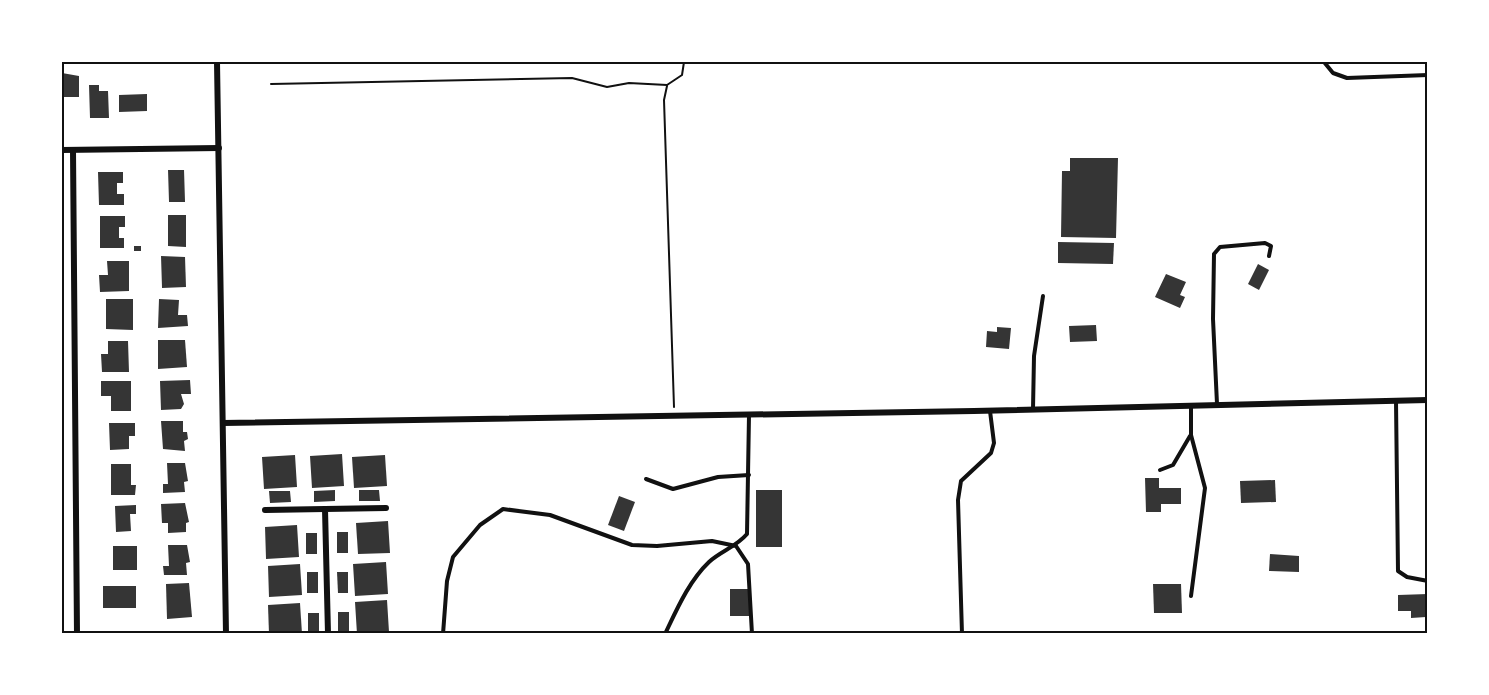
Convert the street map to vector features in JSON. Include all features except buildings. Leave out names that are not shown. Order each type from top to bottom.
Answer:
[{"type":"street","points":[[217,62],[226,633]]},
{"type":"street","points":[[62,150],[219,148]]},
{"type":"street","points":[[73,150],[77,633]]},
{"type":"street","points":[[223,423],[990,411],[1428,400]]},
{"type":"street","points":[[265,510],[386,508]]},
{"type":"street","points":[[325,510],[328,633]]},
{"type":"lane","points":[[1324,62],[1333,73],[1347,78],[1428,75]]},
{"type":"lane","points":[[1217,405],[1213,319],[1214,254],[1220,247],[1265,243],[1271,246],[1269,256]]},
{"type":"lane","points":[[1033,410],[1034,356],[1043,296]]},
{"type":"lane","points":[[1396,401],[1398,571],[1407,577],[1428,581]]},
{"type":"lane","points":[[1191,406],[1191,435],[1205,488],[1191,596]]},
{"type":"lane","points":[[962,633],[958,500],[961,481],[991,453],[994,443],[990,411]]},
{"type":"lane","points":[[665,633],[677,606],[710,562],[736,546],[747,534],[749,414]]},
{"type":"lane","points":[[1160,470],[1173,465],[1191,435]]},
{"type":"lane","points":[[646,479],[673,489],[717,477],[749,475]]},
{"type":"lane","points":[[443,633],[447,581],[453,557],[480,525],[503,509],[550,515],[632,545],[657,546],[712,541],[736,546],[748,564],[752,633]]},
{"type":"path","points":[[271,84],[572,78],[607,87],[629,83],[667,85],[682,75],[684,62]]},
{"type":"path","points":[[667,85],[664,100],[674,416]]}]
